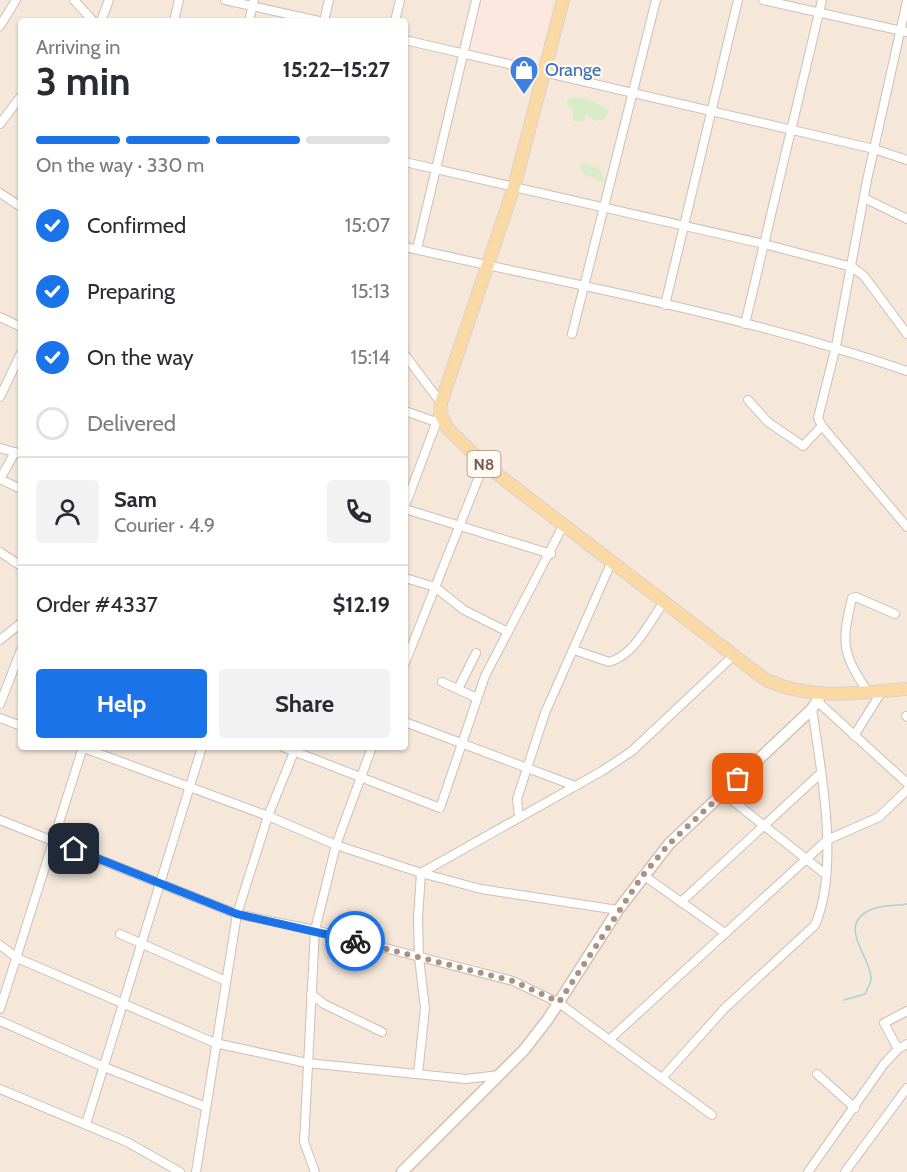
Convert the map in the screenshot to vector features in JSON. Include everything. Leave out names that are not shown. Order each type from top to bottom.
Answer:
[{"type":"main road","points":[[439,413],[514,187],[563,0]]},
{"type":"main road","name":"N8","points":[[439,413],[448,429],[484,464],[766,680],[817,702],[868,692],[907,689]]},
{"type":"street","points":[[0,26],[16,0]]},
{"type":"street","points":[[74,0],[89,18]]},
{"type":"street","points":[[102,18],[109,0]]},
{"type":"street","points":[[175,18],[179,0]]},
{"type":"street","points":[[225,0],[253,3],[308,18]]},
{"type":"street","points":[[325,18],[329,0]]},
{"type":"street","points":[[396,18],[400,0]]},
{"type":"street","points":[[417,249],[476,0]]},
{"type":"street","points":[[572,334],[656,0]]},
{"type":"street","points":[[665,305],[738,0]]},
{"type":"street","points":[[763,0],[903,32]]},
{"type":"street","points":[[745,324],[822,0]]},
{"type":"street","points":[[907,1],[903,32],[864,198],[837,346],[818,418],[822,426],[907,527]]},
{"type":"street","points":[[250,18],[253,3]]},
{"type":"street","points":[[408,41],[791,129],[874,149],[907,160]]},
{"type":"street","points":[[0,124],[18,100]]},
{"type":"street","points":[[408,163],[764,244],[852,267],[864,276],[907,334]]},
{"type":"street","points":[[0,193],[18,205]]},
{"type":"street","points":[[864,198],[907,219]]},
{"type":"street","points":[[408,248],[585,285],[837,346],[907,371]]},
{"type":"street","points":[[0,317],[18,326]]},
{"type":"street","points":[[408,360],[439,413]]},
{"type":"street","points":[[0,397],[3,384],[18,368]]},
{"type":"street","points":[[748,400],[768,422],[803,446],[822,426]]},
{"type":"street","points":[[408,411],[439,413]]},
{"type":"street","points":[[408,500],[439,413]]},
{"type":"street","points":[[0,448],[18,453],[0,479],[18,488]]},
{"type":"street","points":[[408,655],[484,464]]},
{"type":"street","points":[[408,509],[551,554]]},
{"type":"street","points":[[196,1172],[237,914],[268,816],[295,750],[359,778],[440,808],[485,676],[551,554],[564,524]]},
{"type":"street","points":[[0,552],[18,564]]},
{"type":"street","points":[[519,817],[517,799],[545,713],[612,561]]},
{"type":"street","points":[[408,579],[435,587],[464,610],[508,632]]},
{"type":"street","points":[[868,692],[849,664],[846,655],[844,638],[852,598],[856,597],[895,614]]},
{"type":"street","points":[[574,650],[609,662],[621,656],[633,647],[664,602]]},
{"type":"street","points":[[0,640],[18,625]]},
{"type":"street","points":[[458,689],[476,653]]},
{"type":"street","points":[[422,873],[632,751],[734,656]]},
{"type":"street","points":[[0,704],[18,659]]},
{"type":"street","points":[[442,682],[477,698]]},
{"type":"street","points":[[854,736],[882,691]]},
{"type":"street","points":[[817,702],[907,783]]},
{"type":"street","points":[[663,1077],[724,1008],[815,925],[820,913],[827,840],[817,702]]},
{"type":"street","points":[[402,1172],[524,1050],[559,1002],[618,910],[669,844],[817,702]]},
{"type":"street","points":[[0,718],[18,725]]},
{"type":"street","points":[[408,723],[575,786]]},
{"type":"street","points":[[0,1009],[81,750]]},
{"type":"street","points":[[90,750],[268,816],[336,845],[422,873],[481,889],[618,910]]},
{"type":"street","points":[[86,1125],[201,750]]},
{"type":"street","points":[[315,1172],[304,1142],[315,930],[336,845],[371,750]]},
{"type":"street","points":[[681,902],[821,773]]},
{"type":"street","points":[[610,1039],[827,840],[879,817],[907,790]]},
{"type":"street","points":[[723,793],[825,874]]},
{"type":"street","points":[[0,820],[237,914],[315,930],[513,981],[559,1002],[712,1115]]},
{"type":"street","points":[[418,1074],[425,1008],[419,958],[418,918],[422,873]]},
{"type":"street","points":[[643,875],[724,933]]},
{"type":"street","points":[[120,934],[226,981]]},
{"type":"street","points":[[0,945],[17,958],[215,1043],[308,1063],[466,1079],[499,1076]]},
{"type":"street","points":[[311,994],[324,1004],[382,1032]]},
{"type":"street","points":[[808,1172],[884,1064],[904,1047],[885,1023],[907,1011]]},
{"type":"street","points":[[0,1021],[104,1067],[206,1107]]},
{"type":"street","points":[[817,1074],[855,1108]]},
{"type":"street","points":[[845,1172],[907,1088]]},
{"type":"street","points":[[0,1089],[135,1146],[180,1172]]},
{"type":"shaded area","points":[[0,0],[907,0],[907,1172],[0,1172]]},
{"type":"shaded area","points":[[482,0],[553,0],[540,64],[469,50]]},
{"type":"green space","points":[[572,97],[589,99],[609,110],[605,119],[595,121],[586,114],[584,122],[573,121],[573,111],[566,102]]},
{"type":"green space","points":[[585,163],[599,169],[606,183],[584,174],[579,166]]},
{"type":"waterway","points":[[844,1000],[865,994],[871,981],[869,968],[855,932],[860,917],[874,908],[907,904]]},
{"type":"way so far","points":[[355,941],[513,981],[559,1002],[643,875],[669,844],[738,779]]},
{"type":"place","name":"Orange","points":[[524,96]]},
{"type":"route","points":[[74,849],[237,914],[315,930],[355,941]]}]
